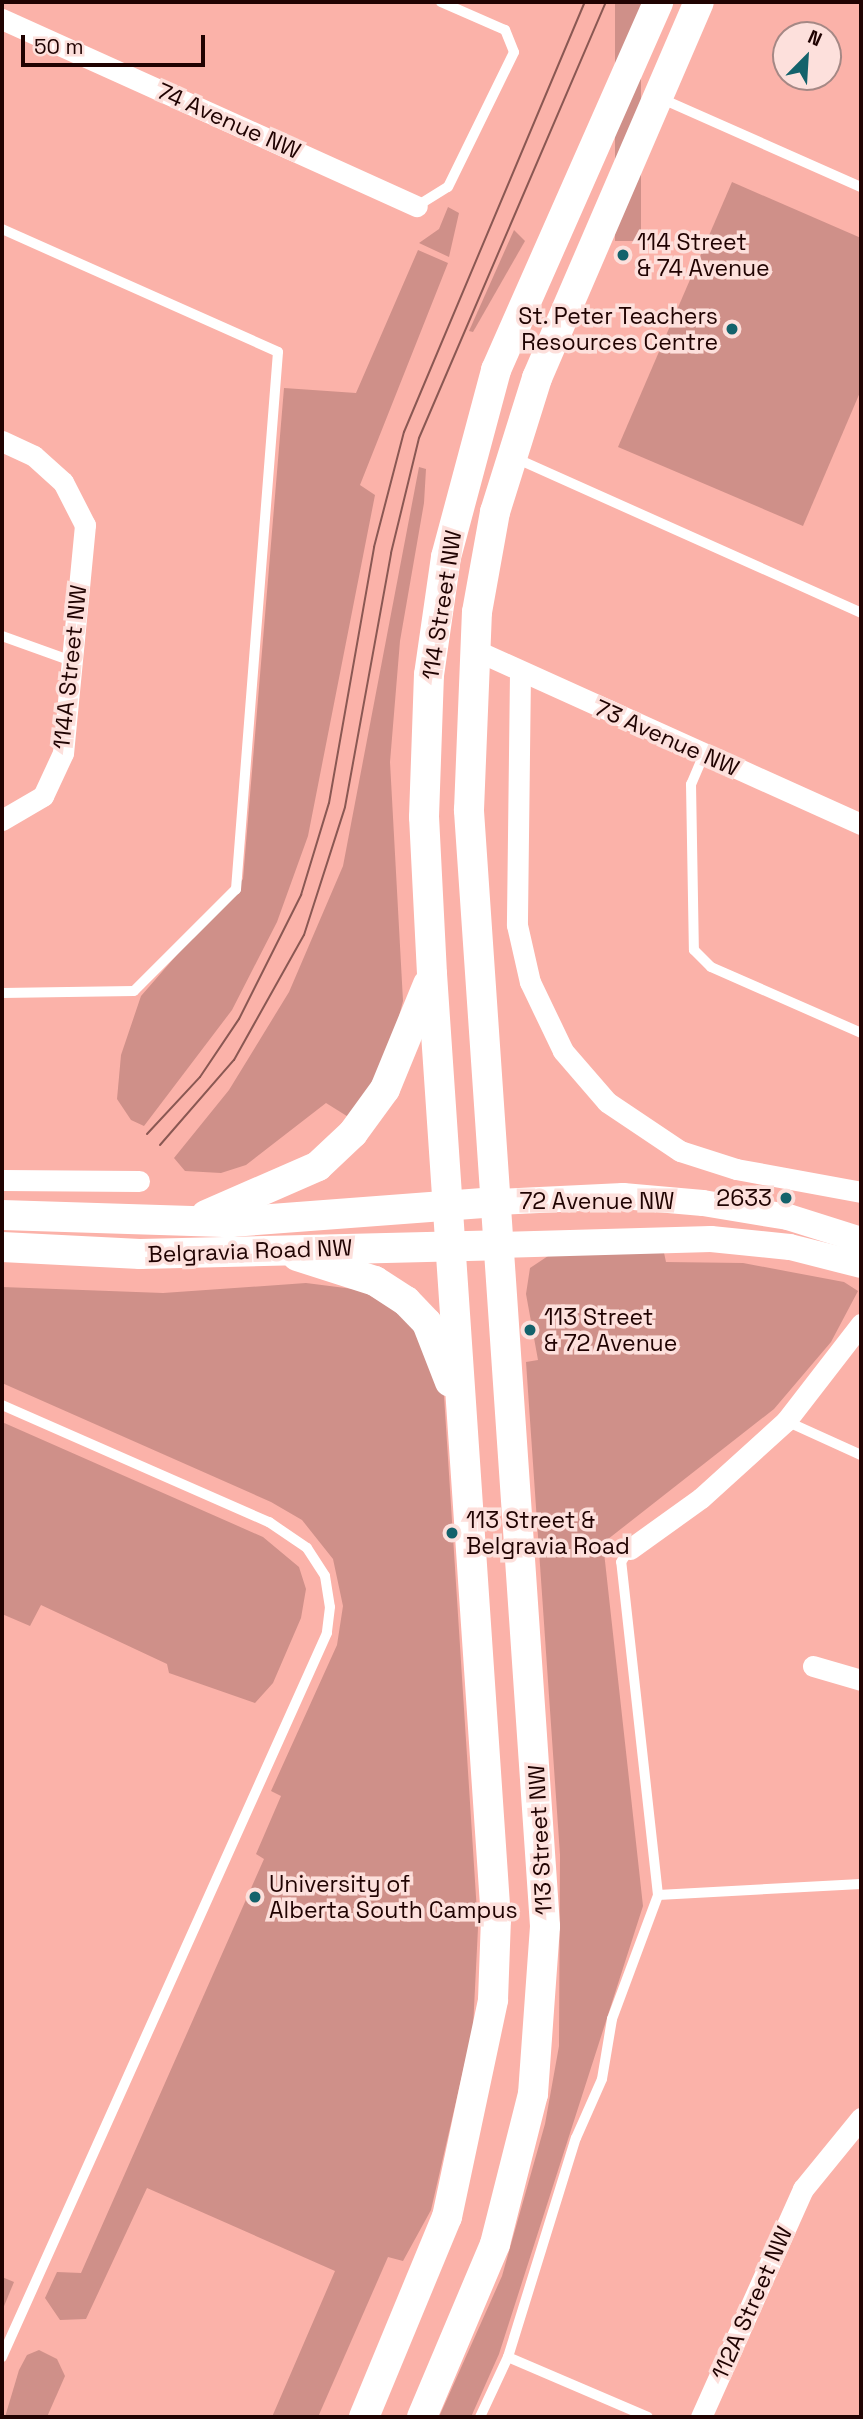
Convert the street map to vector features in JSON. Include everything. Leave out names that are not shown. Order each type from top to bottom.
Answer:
[{"type":"main road","name":"114 Street NW","points":[[453,1247],[432,974],[424,817],[429,675],[446,557],[496,370],[658,2]]},
{"type":"main road","name":"114 Street NW","points":[[498,1245],[468,810],[472,649],[510,456],[568,301],[699,2]]},
{"type":"main road","points":[[195,1219],[318,1166],[353,1133],[386,1089],[432,974]]},
{"type":"main road","name":"Belgravia Road NW","points":[[2,1215],[136,1223],[496,1202]]},
{"type":"main road","points":[[453,1280],[498,1245]]},
{"type":"main road","name":"Belgravia Road NW","points":[[2,1247],[140,1254],[270,1247],[498,1245]]},
{"type":"main road","name":"113 Street NW","points":[[422,2417],[495,2244],[533,2094],[542,2011],[545,1913],[498,1245]]},
{"type":"main road","points":[[270,1247],[375,1282],[406,1301],[443,1355],[463,1432]]},
{"type":"main road","points":[[364,2417],[447,2217],[494,2000],[496,1920],[453,1280],[453,1247]]},
{"type":"street","name":"74 Avenue NW","points":[[2,19],[417,206]]},
{"type":"street","name":"114A Street NW","points":[[2,441],[34,456],[63,482],[81,513],[63,753],[43,796],[27,810],[2,820]]},
{"type":"street","name":"73 Avenue NW","points":[[472,649],[861,824]]},
{"type":"street","points":[[520,672],[517,925],[530,982],[563,1051],[607,1102],[680,1151],[736,1170],[861,1192]]},
{"type":"street","points":[[2,1180],[139,1181]]},
{"type":"street","name":"72 Avenue NW","points":[[496,1202],[623,1196],[703,1203],[788,1217],[861,1240]]},
{"type":"street","points":[[498,1245],[526,1230],[671,1218],[703,1203]]},
{"type":"street","name":"72 Avenue NW","points":[[498,1245],[711,1238],[790,1247],[861,1265]]},
{"type":"street","points":[[631,1549],[701,1498],[786,1421],[861,1324]]},
{"type":"street","points":[[813,1666],[861,1681]]},
{"type":"street","name":"112A Street NW","points":[[701,2417],[803,2189],[861,2118]]},
{"type":"lane","points":[[417,206],[448,187],[514,52],[505,30],[441,2]]},
{"type":"lane","points":[[657,97],[861,187]]},
{"type":"lane","points":[[2,229],[278,352],[236,889],[134,991],[2,992]]},
{"type":"lane","points":[[510,456],[861,613]]},
{"type":"lane","points":[[2,636],[72,661]]},
{"type":"lane","points":[[704,754],[691,784],[694,950],[711,967],[861,1034]]},
{"type":"lane","points":[[2,1405],[269,1522],[307,1548],[325,1576],[330,1607],[327,1633],[2,2357]]},
{"type":"lane","points":[[786,1421],[861,1455]]},
{"type":"lane","points":[[480,2417],[508,2357],[576,2138],[602,2079],[612,2019],[658,1895],[621,1562],[631,1549]]},
{"type":"lane","points":[[658,1895],[861,1884]]},
{"type":"lane","points":[[508,2357],[648,2417]]},
{"type":"shaded area","points":[[615,2],[641,2],[641,241],[615,241]]},
{"type":"shaded area","points":[[732,182],[861,238],[861,390],[803,526],[618,447]]},
{"type":"shaded area","points":[[448,207],[459,213],[449,257],[419,243],[439,229]]},
{"type":"shaded area","points":[[514,230],[525,241],[473,332],[469,331]]},
{"type":"shaded area","points":[[418,250],[448,263],[360,485],[375,495],[308,836],[277,922],[232,1010],[144,1126],[131,1120],[117,1099],[121,1055],[141,996],[243,879],[284,388],[356,393]]},
{"type":"shaded area","points":[[419,467],[426,469],[424,503],[400,641],[390,762],[403,1001],[388,1059],[350,1118],[326,1103],[246,1165],[221,1173],[185,1171],[174,1158],[229,1090],[289,992],[343,866]]},
{"type":"shaded area","points":[[663,1248],[666,1262],[743,1263],[844,1282],[858,1291],[831,1342],[774,1409],[603,1543],[643,1906],[499,2354],[471,2417],[439,2417],[502,2276],[545,2124],[559,2046],[560,1855],[526,1362],[538,1360],[526,1294],[530,1268],[548,1256]]},
{"type":"shaded area","points":[[306,1283],[361,1290],[409,1319],[443,1380],[478,1928],[473,2028],[431,2210],[403,2261],[388,2257],[318,2417],[272,2417],[335,2271],[147,2188],[86,2319],[60,2320],[45,2298],[57,2272],[81,2273],[264,1859],[256,1854],[281,1796],[271,1791],[337,1645],[343,1606],[333,1559],[302,1520],[271,1502],[2,1383],[2,1287],[163,1293]]},
{"type":"shaded area","points":[[2,1422],[263,1537],[299,1567],[306,1589],[301,1618],[273,1683],[255,1703],[169,1673],[167,1664],[41,1605],[30,1626],[2,1614]]},
{"type":"shaded area","points":[[2,2277],[14,2282],[2,2311]]},
{"type":"shaded area","points":[[39,2350],[57,2359],[65,2376],[47,2417],[5,2417],[19,2370],[27,2355]]},
{"type":"tram line","points":[[147,1134],[200,1077],[239,1019],[301,895],[329,803],[374,547],[404,432],[585,2]]},
{"type":"tram line","points":[[160,1145],[234,1060],[304,935],[345,807],[391,553],[419,438],[606,2]]},
{"type":"place","name":"114 Street & 74 Avenue","points":[[623,255]]},
{"type":"place","name":"St. Peter Teachers Resources Centre","points":[[732,329]]},
{"type":"place","name":"2633","points":[[786,1198]]},
{"type":"place","name":"113 Street & 72 Avenue","points":[[530,1330]]},
{"type":"place","name":"113 Street & Belgravia Road","points":[[452,1533]]},
{"type":"place","name":"University of Alberta South Campus","points":[[255,1897]]}]
